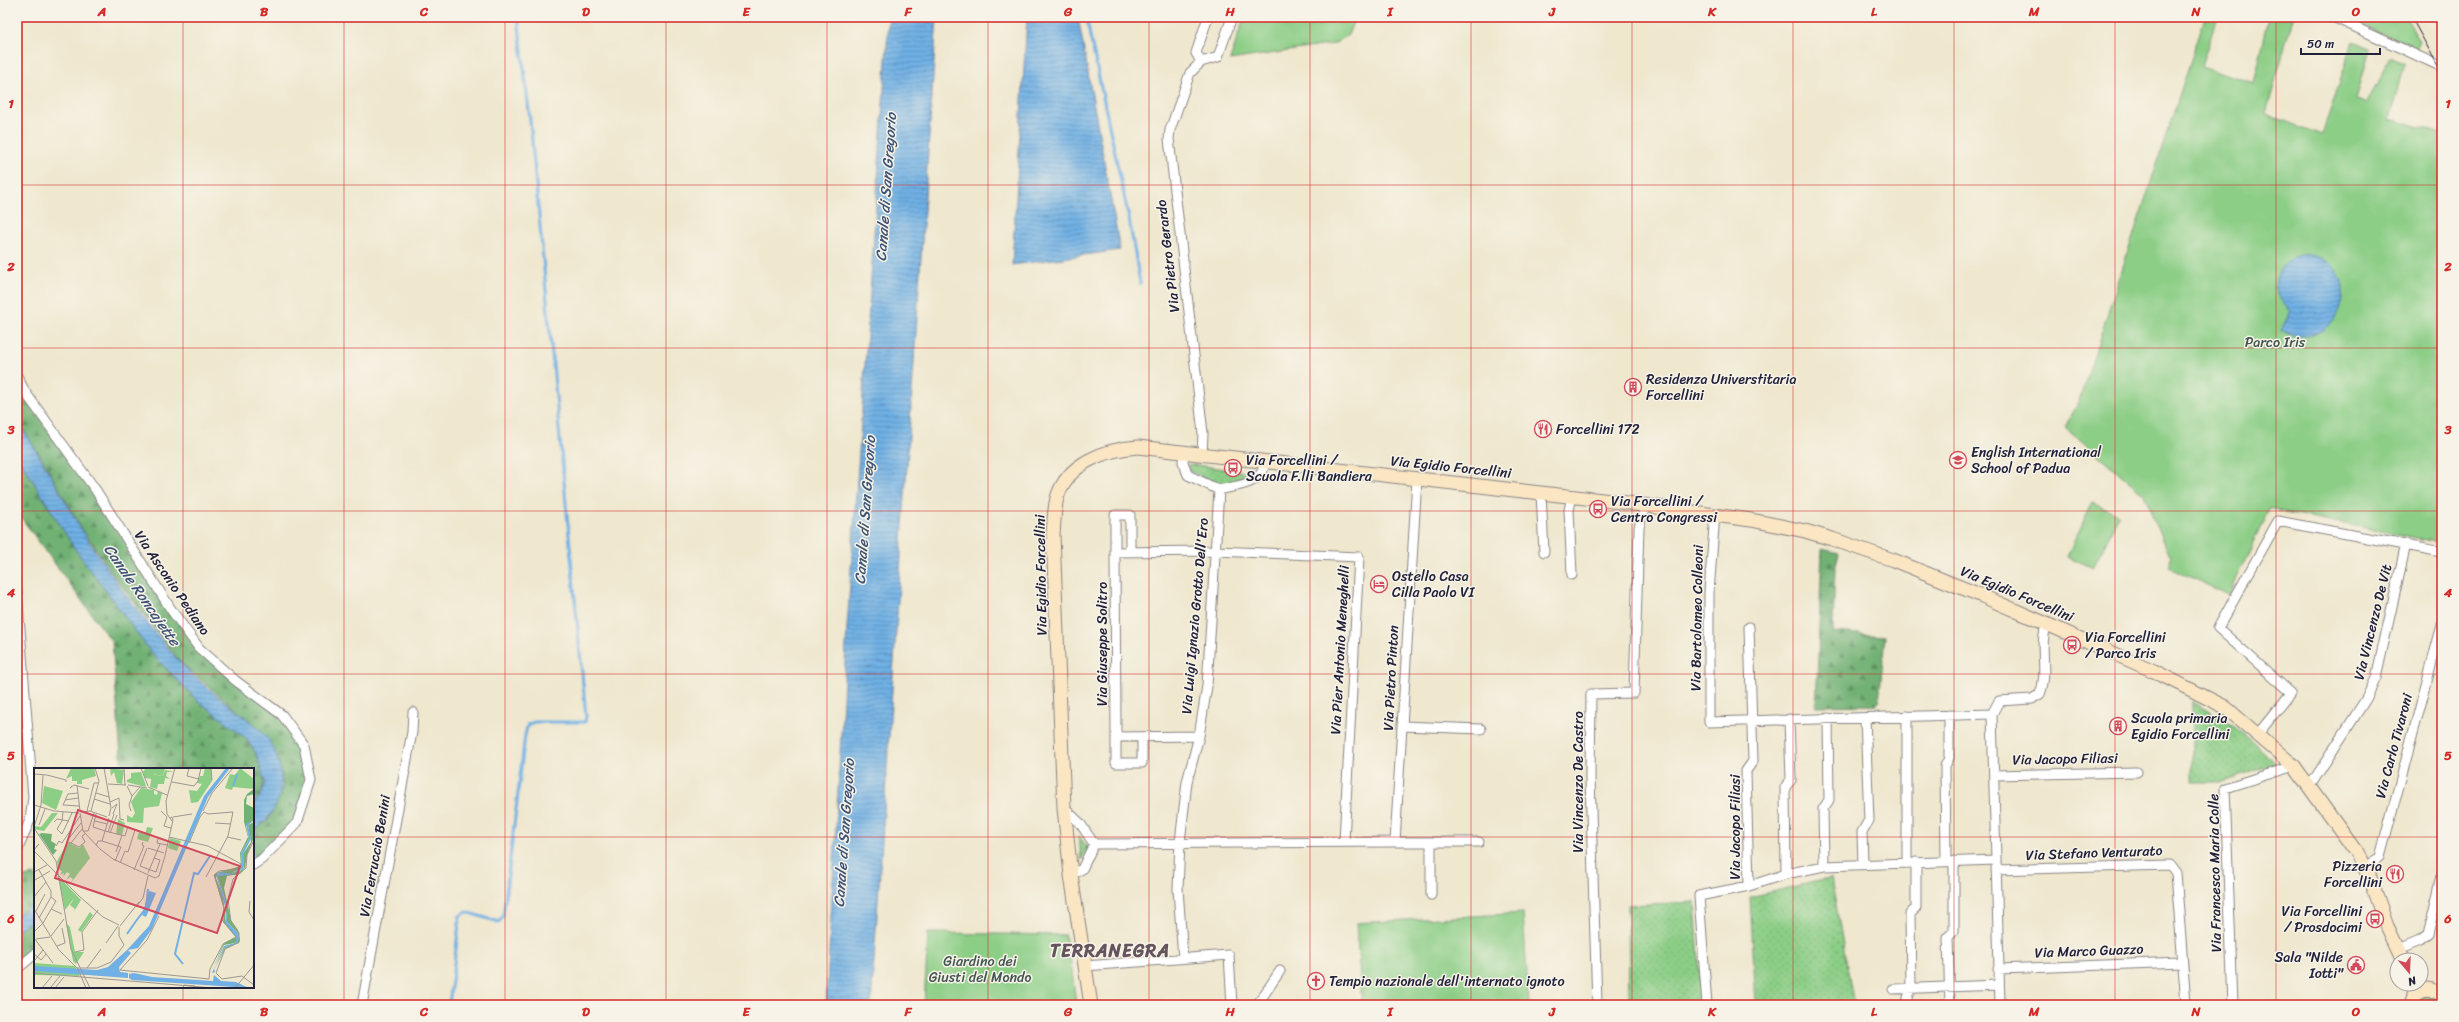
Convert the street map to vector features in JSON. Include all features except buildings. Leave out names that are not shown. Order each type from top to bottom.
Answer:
[{"type":"street","points":[[1201,62],[1196,53],[1208,17]]},
{"type":"street","name":"Via Pietro Gerardo","points":[[1202,455],[1203,433],[1169,139],[1170,130],[1192,70],[1201,62],[1218,57],[1232,17]]},
{"type":"street","points":[[2333,17],[2442,67]]},
{"type":"street","name":"Via Asconio Pediano","points":[[17,376],[25,392],[95,490],[172,611],[199,648],[236,681],[282,715],[304,744],[311,780],[297,823],[262,860],[254,864]]},
{"type":"street","name":"Via Egidio Forcellini","points":[[1090,1005],[1071,875],[1064,808],[1053,535],[1058,497],[1077,469],[1097,455],[1123,448],[1184,452],[1265,463],[1572,496],[1715,514],[1788,527],[1832,539],[1893,560],[2047,623],[2154,671],[2225,707],[2294,766],[2310,786],[2365,868],[2399,952]]},
{"type":"street","points":[[1184,452],[1184,466],[1188,475],[1219,490],[1256,480],[1263,473],[1265,463]]},
{"type":"street","name":"Via Pietro Pinton","points":[[1395,842],[1417,479]]},
{"type":"street","name":"Via Luigi Ignazio Grotto Dell'Ero","points":[[1183,956],[1178,889],[1180,842],[1187,782],[1199,736],[1206,686],[1219,490]]},
{"type":"street","points":[[1541,493],[1544,552]]},
{"type":"street","points":[[1572,496],[1569,510],[1572,575]]},
{"type":"street","name":"Via Vincenzo De Castro","points":[[1597,1005],[1590,777],[1591,694],[1634,693],[1639,527],[1645,506]]},
{"type":"street","name":"Via Bartolomeo Colleoni","points":[[1715,514],[1709,592],[1709,722],[1752,720]]},
{"type":"street","name":"Via Giuseppe Solitro","points":[[1130,552],[1130,515],[1116,515],[1116,763],[1142,763],[1142,737]]},
{"type":"street","points":[[2257,735],[2291,693],[2218,628],[2278,521],[2442,552]]},
{"type":"street","name":"Via Vincenzo De Vit","points":[[2310,786],[2366,699],[2376,678],[2406,544]]},
{"type":"street","points":[[1115,552],[1215,551]]},
{"type":"street","name":"Via Pier Antonio Meneghelli","points":[[1215,551],[1359,557],[1344,841]]},
{"type":"street","points":[[17,591],[33,797],[30,820],[17,851]]},
{"type":"street","points":[[1752,720],[1992,714],[1999,701],[2032,699],[2040,694],[2043,677],[2042,638],[2047,623]]},
{"type":"street","name":"Via Carlo Tivaroni","points":[[2365,868],[2380,857],[2442,625]]},
{"type":"street","name":"Via Jacopo Filiasi","points":[[1749,627],[1753,761],[1746,771],[1749,886]]},
{"type":"street","name":"Via Ferruccio Benini","points":[[362,1005],[412,732],[413,712]]},
{"type":"street","name":"Via Jacopo Filiasi","points":[[1992,714],[2000,1005]]},
{"type":"street","points":[[1949,715],[1950,758],[1945,766],[1954,930],[1948,937],[1950,1005]]},
{"type":"street","points":[[1906,1005],[1911,988],[1910,914],[1916,908],[1912,862],[1907,716]]},
{"type":"street","points":[[1824,866],[1823,809],[1829,800],[1828,718]]},
{"type":"street","points":[[1863,864],[1862,832],[1869,820],[1865,718]]},
{"type":"street","points":[[1786,874],[1785,787],[1791,780],[1789,719]]},
{"type":"street","points":[[1402,726],[1481,729]]},
{"type":"street","points":[[1116,737],[1199,736]]},
{"type":"street","name":"Via Francesco Maria Colle","points":[[2233,1005],[2225,788],[2294,766]]},
{"type":"street","name":"Via Jacopo Filiasi","points":[[1994,775],[2137,772]]},
{"type":"street","points":[[1064,808],[1080,823],[1094,844]]},
{"type":"street","points":[[1094,844],[1344,841],[1479,842]]},
{"type":"street","points":[[1430,895],[1431,842]]},
{"type":"street","points":[[1071,875],[1082,869],[1094,844]]},
{"type":"street","name":"Via Jacopo Filiasi","points":[[1707,1005],[1699,896],[1749,886],[1786,874],[1824,866],[1996,860]]},
{"type":"street","name":"Via Stefano Venturato","points":[[1996,870],[2170,865],[2176,873],[2181,962],[2186,1005]]},
{"type":"street","points":[[2404,952],[2428,934],[2442,876]]},
{"type":"street","points":[[17,969],[34,955]]},
{"type":"street","points":[[1085,966],[1183,956],[1229,955],[1232,1005]]},
{"type":"street","name":"Via Marco Guazzo","points":[[1998,969],[2181,962]]},
{"type":"street","points":[[1257,1005],[1280,970]]},
{"type":"street","points":[[1893,989],[1999,985]]},
{"type":"street","points":[[2412,1005],[2413,999],[2430,990]]},
{"type":"green space","points":[[1244,17],[1355,17],[1348,35],[1334,44],[1230,60]]},
{"type":"green space","name":"Parco Iris","points":[[2205,17],[2217,17],[2201,67],[2254,83],[2269,17],[2293,17],[2266,114],[2322,135],[2353,42],[2370,49],[2356,100],[2367,103],[2390,57],[2405,64],[2390,119],[2442,133],[2442,543],[2269,509],[2229,595],[2168,567],[2172,556],[2163,542],[2144,494],[2065,427],[2080,398]]},
{"type":"green space","points":[[2343,17],[2406,17],[2419,41],[2416,47]]},
{"type":"green space","points":[[17,386],[91,490],[197,650],[281,716],[302,745],[309,780],[296,821],[254,863],[254,830],[268,820],[283,786],[281,773],[273,747],[259,729],[181,663],[114,576],[81,527],[43,460],[17,420]]},
{"type":"green space","points":[[17,455],[73,546],[153,655],[196,699],[245,737],[251,745],[260,762],[263,779],[259,797],[254,804],[254,768],[122,768],[112,642],[17,512]]},
{"type":"green space","points":[[1189,464],[1253,473],[1251,477],[1219,486],[1190,471]]},
{"type":"green space","points":[[2093,502],[2119,515],[2093,568],[2067,556]]},
{"type":"green space","points":[[1822,549],[1839,553],[1835,568],[1833,632],[1885,636],[1879,702],[1876,705],[1816,706]]},
{"type":"green space","points":[[2192,702],[2215,715],[2247,737],[2275,764],[2222,782],[2192,782]]},
{"type":"green space","points":[[1079,836],[1088,848],[1081,860]]},
{"type":"green space","points":[[34,875],[34,903],[17,916],[17,878]]},
{"type":"green space","points":[[1831,878],[1854,1005],[1756,1005],[1750,897]]},
{"type":"green space","points":[[1695,902],[1702,1005],[1601,1005],[1601,1003],[1629,1001],[1628,905]]},
{"type":"green space","points":[[1523,913],[1529,1005],[1362,1005],[1356,923]]},
{"type":"green space","points":[[34,918],[34,951],[17,966],[17,931]]},
{"type":"green space","name":"Giardino dei Giusti del Mondo","points":[[928,933],[1065,935],[1071,963],[1076,1005],[924,1005]]},
{"type":"green space","points":[[2428,995],[2435,998],[2438,1005],[2418,1005],[2421,998]]},
{"type":"water","name":"Canale di San Gregorio","points":[[889,17],[937,17],[871,1005],[826,1005],[847,627]]},
{"type":"water","points":[[1027,17],[1078,17],[1120,250],[1012,265]]},
{"type":"water","points":[[2299,254],[2322,259],[2337,271],[2343,287],[2342,304],[2334,320],[2321,331],[2303,336],[2281,331],[2291,311],[2283,304],[2278,296],[2276,288],[2278,273],[2290,259]]},
{"type":"water","points":[[17,420],[42,460],[80,527],[110,573],[143,617],[172,653],[195,677],[259,729],[273,747],[278,759],[280,771],[280,794],[271,814],[254,830],[254,805],[262,793],[265,782],[256,753],[245,737],[196,699],[153,655],[73,546],[17,455]]},
{"type":"water","points":[[34,903],[34,918],[17,931],[17,916]]},
{"type":"waterway","points":[[449,1005],[460,916],[466,912],[499,922],[503,916],[525,735],[528,724],[535,722],[585,722],[586,716],[530,120],[518,17]]},
{"type":"waterway","points":[[1086,17],[1129,219],[1140,283]]},
{"type":"tram line","points":[[2411,17],[2442,73]]},
{"type":"place","name":"Residenza Universtitaria Forcellini","points":[[1633,387]]},
{"type":"place","name":"Forcellini 172","points":[[1543,429]]},
{"type":"place","name":"English International School of Padua","points":[[1958,460]]},
{"type":"place","name":"Via Forcellini / Scuola F.lli Bandiera","points":[[1233,468]]},
{"type":"place","name":"Via Forcellini / Centro Congressi","points":[[1598,509]]},
{"type":"place","name":"Ostello Casa Cilla Paolo VI","points":[[1379,584]]},
{"type":"place","name":"Via Forcellini / Parco Iris","points":[[2072,645]]},
{"type":"place","name":"Scuola primaria Egidio Forcellini","points":[[2118,726]]},
{"type":"place","name":"Pizzeria Forcellini","points":[[2395,874]]},
{"type":"place","name":"Via Forcellini / Prosdocimi","points":[[2375,919]]},
{"type":"place","name":"Sala \"Nilde Iotti\"","points":[[2356,965]]},
{"type":"place","name":"Tempio nazionale dell'internato ignoto","points":[[1316,981]]},
{"type":"district","name":"TERRANEGRA","points":[[1110,951]]},
{"type":"water label","name":"Canale Roncajette","points":[[142,595]]}]
